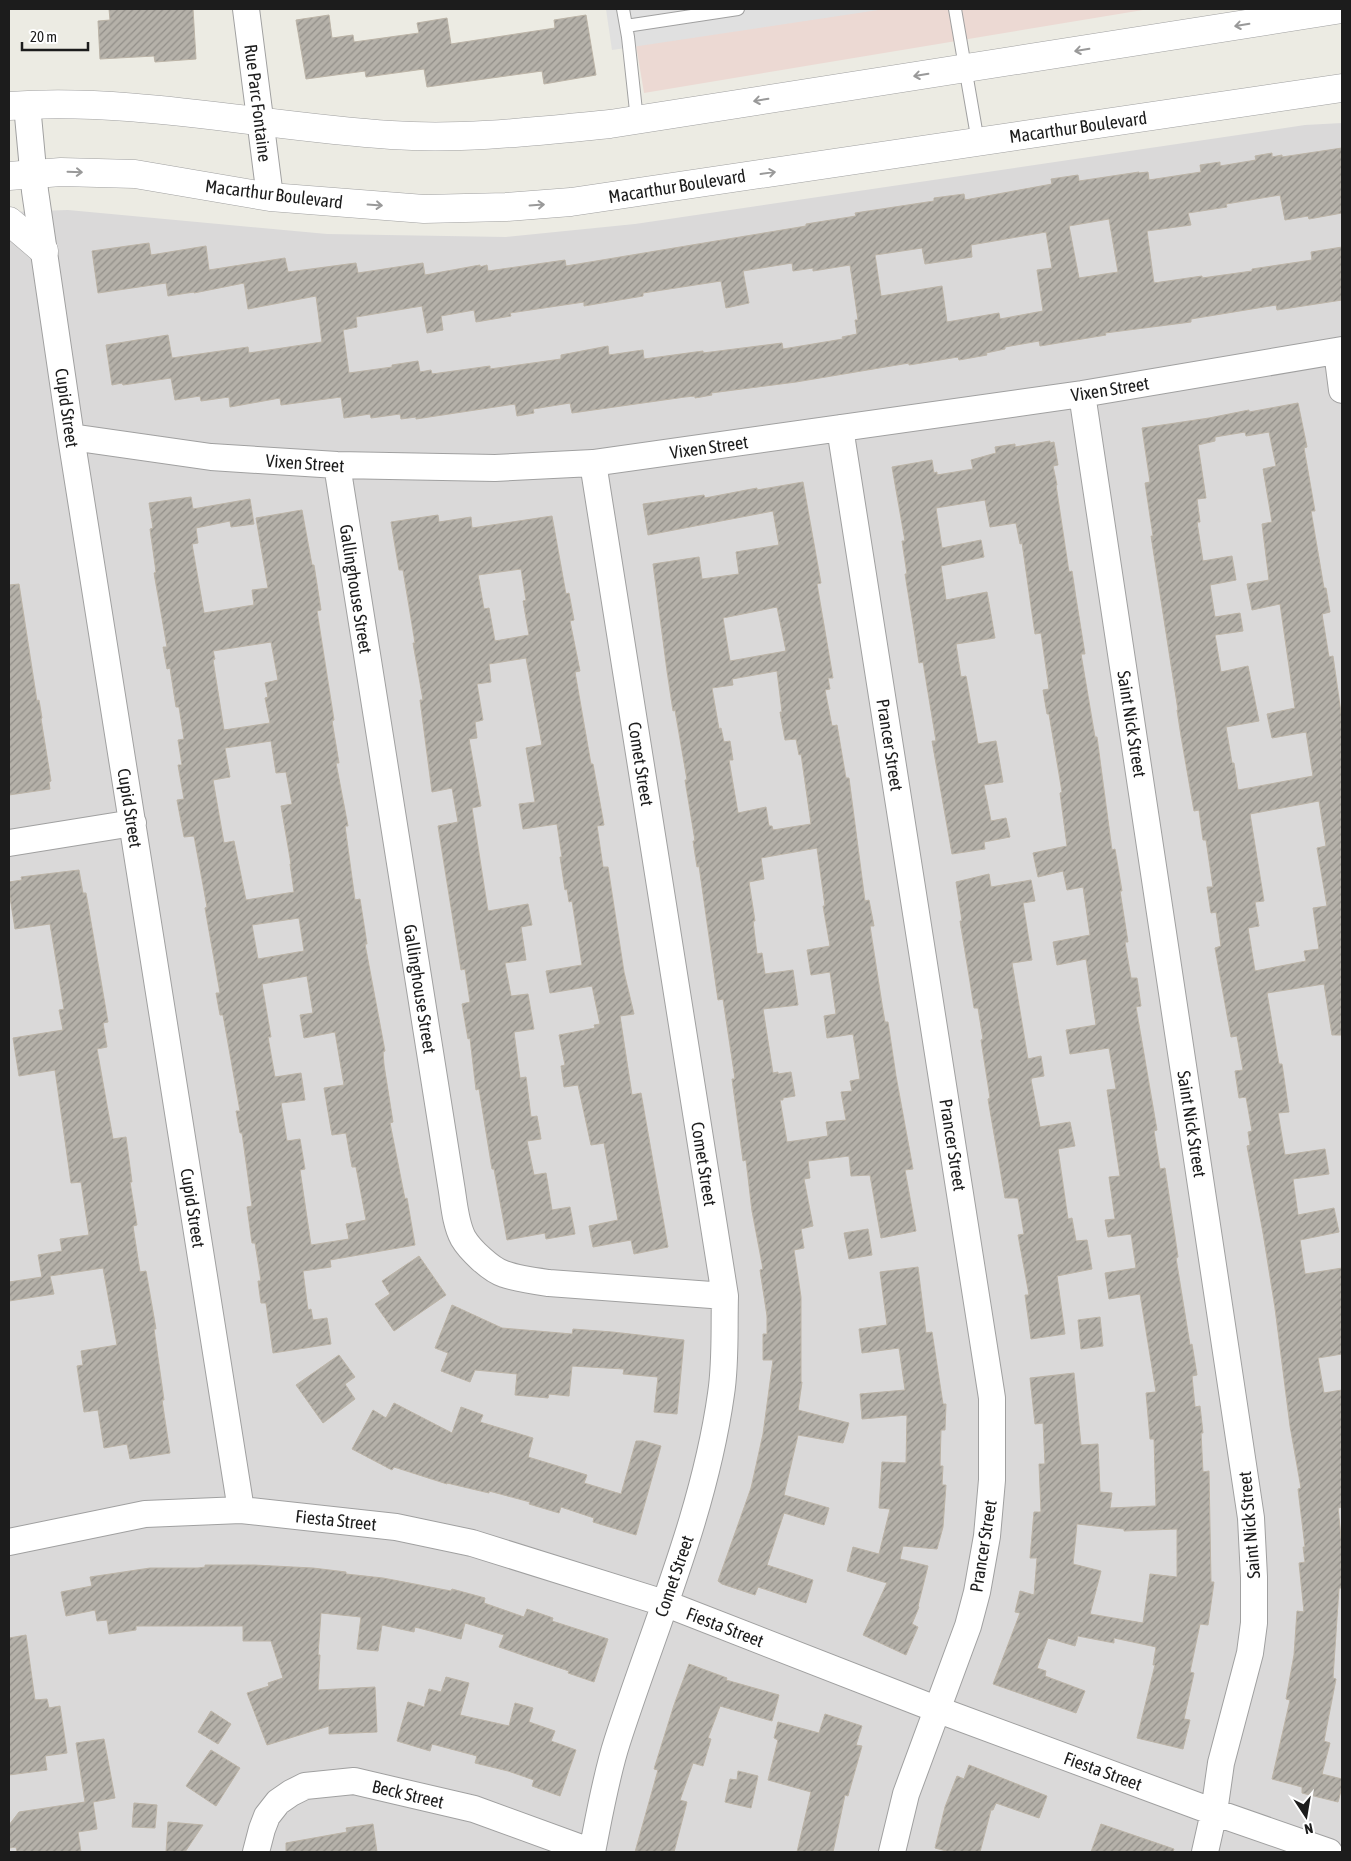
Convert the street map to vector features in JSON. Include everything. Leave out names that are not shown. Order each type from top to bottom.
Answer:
[{"type":"street","name":"Rue Parc Fontaine","points":[[246,9],[270,197]]},
{"type":"street","points":[[18,106],[89,105],[392,135],[466,136],[552,130],[637,120],[966,68],[1281,14],[1342,9]]},
{"type":"street","name":"Macarthur Boulevard","points":[[21,175],[61,172],[135,174],[270,197],[424,209],[552,204],[1342,88]]},
{"type":"street","name":"Cupid Street","points":[[18,106],[21,175],[44,251],[71,437],[241,1510]]},
{"type":"street","points":[[9,220],[44,251]]},
{"type":"street","points":[[1339,351],[1342,390]]},
{"type":"street","name":"Vixen Street","points":[[71,437],[212,457],[337,466],[495,468],[593,464],[1082,394],[1339,351]]},
{"type":"street","name":"Saint Nick Street","points":[[1082,394],[1252,1518],[1254,1623],[1250,1654],[1221,1763],[1214,1812],[1205,1852]]},
{"type":"street","name":"Prancer Street","points":[[840,428],[992,1398],[992,1480],[988,1536],[977,1592],[968,1626],[906,1794],[892,1852]]},
{"type":"street","name":"Comet Street","points":[[592,1852],[616,1744],[685,1546],[712,1444],[721,1393],[725,1296],[593,464]]},
{"type":"street","name":"Gallinghouse Street","points":[[337,466],[451,1185],[463,1237],[474,1252],[502,1274],[528,1280],[725,1296]]},
{"type":"street","points":[[9,843],[132,823]]},
{"type":"street","name":"Fiesta Street","points":[[9,1542],[145,1514],[241,1510],[396,1527],[472,1543],[664,1603],[936,1709],[1214,1812],[1329,1852]]},
{"type":"street","name":"Beck Street","points":[[256,1852],[267,1816],[278,1802],[291,1792],[306,1786],[354,1782],[474,1809],[592,1852]]},
{"type":"lane","points":[[623,9],[637,120]]},
{"type":"lane","points":[[626,26],[738,9]]},
{"type":"lane","points":[[955,9],[978,142]]},
{"type":"shaded area","points":[[606,9],[885,9],[612,50]]},
{"type":"shaded area","points":[[630,9],[1149,9],[644,93]]},
{"type":"shaded area","points":[[1342,123],[1342,1852],[9,1852],[9,212],[68,210],[327,234],[506,237],[635,224],[1305,125]]},
{"type":"building","points":[[109,9],[193,9],[196,59],[155,62],[154,56],[100,59],[98,21],[110,20]]},
{"type":"building","points":[[329,15],[332,38],[353,35],[354,42],[419,33],[417,23],[447,18],[451,44],[555,28],[554,20],[586,15],[596,75],[544,84],[542,71],[427,87],[424,69],[366,77],[365,71],[306,79],[296,20]]},
{"type":"building","points":[[1342,148],[1342,213],[1309,219],[1308,216],[1285,220],[1280,195],[1226,204],[1227,207],[1188,213],[1191,225],[1147,231],[1154,283],[1252,271],[1252,269],[1312,260],[1311,252],[1342,247],[1342,300],[1277,310],[1276,305],[1191,319],[1191,322],[1105,333],[1106,335],[1040,346],[1039,341],[1005,347],[1005,349],[986,353],[987,355],[959,360],[958,357],[909,365],[909,363],[796,382],[711,393],[712,395],[695,398],[695,396],[685,397],[572,413],[570,403],[533,409],[534,413],[517,416],[515,404],[416,419],[416,417],[401,419],[400,414],[371,418],[370,414],[344,418],[341,397],[281,405],[280,398],[230,407],[229,397],[201,401],[200,396],[175,400],[171,378],[112,385],[106,345],[168,335],[172,358],[248,347],[249,353],[322,342],[316,296],[248,309],[244,283],[168,296],[166,283],[98,293],[92,251],[149,243],[151,255],[206,246],[209,270],[285,258],[288,272],[356,263],[358,273],[423,263],[425,275],[480,265],[480,267],[487,265],[488,271],[565,260],[566,266],[806,226],[806,224],[856,216],[855,213],[934,201],[934,198],[964,194],[965,200],[1052,184],[1051,179],[1078,175],[1079,181],[1148,172],[1149,180],[1201,172],[1200,165],[1220,162],[1220,166],[1256,160],[1255,156],[1272,153],[1272,157],[1282,155],[1282,157]],"holes":[[[1109,219],[1118,272],[1079,278],[1069,226]],[[1046,232],[1052,268],[1037,270],[1043,311],[1000,319],[999,313],[947,322],[942,286],[881,296],[875,255],[922,248],[925,264],[972,257],[971,245]],[[792,263],[793,271],[813,268],[813,271],[850,265],[858,320],[855,320],[857,334],[842,337],[843,339],[783,349],[782,343],[644,359],[643,350],[609,355],[608,346],[561,355],[561,359],[490,369],[490,366],[432,374],[431,370],[420,372],[418,361],[349,373],[343,330],[357,327],[356,317],[422,306],[427,333],[443,330],[441,316],[474,310],[476,322],[511,316],[510,313],[584,302],[584,306],[643,296],[643,293],[721,281],[726,308],[749,303],[743,271]]]},
{"type":"building","points":[[1298,403],[1307,447],[1304,448],[1315,511],[1311,511],[1330,612],[1322,614],[1329,657],[1333,656],[1342,720],[1342,1035],[1332,1035],[1324,984],[1267,993],[1279,1064],[1282,1064],[1289,1112],[1278,1113],[1285,1155],[1325,1149],[1329,1174],[1293,1179],[1298,1215],[1334,1208],[1339,1232],[1300,1240],[1305,1274],[1342,1268],[1342,1354],[1318,1358],[1324,1393],[1342,1390],[1342,1507],[1338,1508],[1342,1546],[1342,1588],[1339,1588],[1333,1678],[1336,1679],[1324,1741],[1330,1743],[1322,1774],[1342,1779],[1338,1802],[1302,1793],[1302,1787],[1272,1779],[1290,1700],[1286,1699],[1294,1655],[1297,1611],[1304,1612],[1299,1563],[1305,1562],[1298,1489],[1301,1488],[1290,1426],[1275,1308],[1247,1146],[1250,1145],[1248,1132],[1252,1131],[1246,1097],[1239,1098],[1235,1071],[1243,1070],[1237,1036],[1231,1037],[1215,948],[1221,946],[1216,912],[1211,913],[1207,887],[1213,887],[1206,840],[1203,840],[1199,810],[1194,811],[1181,736],[1151,536],[1153,536],[1145,483],[1150,482],[1142,428],[1249,410],[1249,412]],"holes":[[[1245,432],[1246,436],[1269,432],[1276,466],[1263,469],[1272,522],[1262,524],[1269,580],[1247,584],[1252,610],[1280,604],[1295,708],[1267,714],[1272,738],[1306,732],[1313,776],[1238,790],[1226,727],[1259,721],[1248,666],[1221,672],[1215,635],[1243,631],[1240,613],[1215,617],[1210,585],[1236,580],[1232,556],[1203,561],[1197,522],[1200,522],[1197,499],[1206,498],[1198,445],[1215,441],[1215,437]],[[1319,801],[1326,846],[1317,848],[1327,906],[1313,908],[1319,949],[1304,951],[1306,961],[1255,971],[1248,928],[1259,926],[1255,902],[1264,901],[1250,814]]]},
{"type":"building","points":[[1050,441],[1050,443],[1054,442],[1058,465],[1053,466],[1069,572],[1072,571],[1085,654],[1081,654],[1095,737],[1097,737],[1112,850],[1115,849],[1122,891],[1120,891],[1128,942],[1125,942],[1131,978],[1137,978],[1141,1006],[1136,1007],[1157,1130],[1154,1131],[1160,1169],[1165,1168],[1178,1257],[1176,1258],[1190,1345],[1192,1344],[1197,1375],[1192,1376],[1195,1407],[1200,1406],[1203,1433],[1201,1433],[1203,1472],[1209,1471],[1211,1582],[1214,1582],[1208,1625],[1200,1624],[1190,1672],[1194,1673],[1184,1719],[1190,1720],[1183,1749],[1137,1738],[1155,1665],[1153,1665],[1156,1647],[1114,1638],[1114,1643],[1078,1636],[1075,1646],[1048,1638],[1037,1668],[1046,1671],[1045,1676],[1085,1691],[1076,1713],[993,1684],[1020,1613],[1015,1612],[1020,1591],[1034,1595],[1037,1558],[1030,1558],[1034,1512],[1041,1512],[1039,1464],[1045,1464],[1043,1423],[1035,1424],[1030,1378],[1074,1373],[1081,1445],[1098,1444],[1100,1492],[1112,1493],[1110,1508],[1156,1506],[1154,1439],[1150,1439],[1146,1393],[1156,1392],[1140,1294],[1109,1299],[1105,1273],[1136,1268],[1131,1234],[1108,1237],[1105,1220],[1115,1219],[1109,1177],[1120,1176],[1107,1090],[1116,1089],[1109,1048],[1070,1054],[1066,1030],[1096,1025],[1086,959],[1057,965],[1053,942],[1090,935],[1083,887],[1067,890],[1063,871],[1038,877],[1033,853],[1067,846],[1060,793],[1062,792],[1049,714],[1047,714],[1043,690],[1049,689],[1041,633],[1035,634],[1022,543],[1020,544],[1016,523],[990,527],[985,500],[936,508],[942,548],[981,540],[984,557],[941,566],[946,600],[987,592],[995,638],[956,644],[961,677],[966,676],[978,744],[996,741],[1003,782],[984,785],[991,821],[1006,818],[1010,837],[984,842],[985,849],[952,854],[932,741],[936,741],[923,662],[919,663],[905,574],[907,574],[902,541],[905,541],[892,467],[932,460],[934,473],[937,472],[937,475],[973,469],[971,460],[996,453],[995,447],[1015,444],[1015,447]],"holes":[[[1077,1524],[1124,1529],[1124,1531],[1177,1529],[1177,1577],[1150,1574],[1143,1623],[1090,1614],[1101,1571],[1073,1564]]]},
{"type":"building","points":[[803,482],[821,583],[817,584],[833,678],[828,678],[830,689],[825,690],[832,726],[837,725],[846,778],[849,778],[865,901],[869,900],[874,926],[870,926],[882,1004],[885,1022],[888,1022],[913,1169],[905,1170],[916,1231],[881,1238],[870,1175],[851,1176],[849,1156],[808,1161],[810,1178],[804,1179],[813,1226],[801,1229],[804,1248],[794,1250],[801,1297],[802,1382],[798,1410],[849,1423],[843,1443],[798,1435],[784,1495],[829,1508],[824,1525],[784,1513],[767,1565],[813,1580],[806,1603],[758,1587],[755,1595],[718,1581],[751,1488],[763,1434],[773,1360],[763,1360],[763,1334],[767,1334],[767,1316],[760,1270],[763,1269],[752,1211],[746,1160],[743,1161],[732,1079],[735,1079],[723,999],[718,1000],[699,866],[697,867],[693,841],[695,841],[685,780],[687,780],[675,710],[673,711],[653,564],[699,557],[702,579],[739,574],[736,552],[779,545],[773,511],[648,535],[643,504],[704,495],[705,498],[757,488],[757,490]],"holes":[[[777,607],[786,651],[730,661],[723,618]],[[777,671],[782,712],[780,712],[785,740],[796,739],[799,755],[801,754],[811,824],[773,830],[772,826],[769,826],[766,807],[738,813],[729,760],[733,760],[730,741],[724,742],[721,728],[719,729],[712,688],[733,685],[732,679]],[[817,848],[825,906],[823,906],[830,946],[807,950],[811,975],[830,972],[836,1014],[824,1016],[827,1038],[853,1034],[860,1079],[850,1081],[852,1091],[841,1092],[846,1120],[826,1122],[828,1136],[787,1142],[780,1100],[795,1096],[791,1072],[773,1073],[763,1009],[798,1005],[793,970],[765,974],[762,953],[757,954],[753,921],[755,921],[749,882],[764,879],[761,858]]]},
{"type":"building","points":[[191,497],[193,509],[250,499],[254,524],[231,527],[230,521],[196,528],[198,543],[192,544],[204,613],[254,605],[252,590],[268,588],[256,518],[302,510],[312,565],[314,565],[321,610],[317,611],[334,720],[332,721],[339,763],[336,763],[348,826],[345,826],[355,900],[360,899],[367,944],[365,944],[385,1051],[383,1052],[384,1065],[393,1122],[390,1123],[405,1199],[407,1198],[415,1245],[330,1260],[331,1267],[303,1271],[308,1310],[311,1309],[313,1320],[327,1318],[331,1344],[273,1353],[266,1303],[261,1303],[258,1281],[261,1281],[255,1243],[252,1243],[247,1207],[252,1206],[242,1133],[240,1133],[236,1111],[240,1111],[223,1015],[220,1015],[216,993],[220,993],[205,908],[207,907],[194,836],[184,837],[177,800],[184,799],[178,765],[182,765],[178,740],[184,739],[179,707],[176,707],[170,668],[167,669],[163,647],[167,647],[154,573],[156,572],[150,529],[153,528],[149,503]],"holes":[[[271,642],[278,680],[265,683],[268,697],[265,698],[270,723],[224,730],[213,651]],[[271,741],[276,773],[286,772],[292,804],[281,806],[294,892],[246,900],[234,841],[224,843],[213,780],[230,777],[225,748]],[[299,918],[304,951],[258,959],[252,925]],[[307,976],[313,1013],[300,1015],[304,1038],[335,1032],[344,1085],[324,1088],[332,1135],[346,1133],[352,1167],[356,1167],[366,1220],[346,1224],[349,1239],[311,1245],[300,1170],[305,1169],[300,1139],[287,1141],[281,1103],[305,1100],[301,1073],[275,1077],[268,1037],[271,1037],[262,984]]]},
{"type":"building","points":[[438,515],[439,522],[471,517],[472,528],[552,516],[566,594],[569,593],[574,620],[570,621],[580,671],[575,672],[604,825],[597,826],[603,867],[608,867],[624,972],[634,1014],[620,1016],[632,1095],[641,1093],[668,1247],[634,1254],[631,1240],[593,1247],[589,1226],[618,1220],[604,1143],[591,1145],[578,1085],[564,1087],[561,1066],[565,1065],[559,1035],[595,1028],[594,1025],[600,1024],[592,986],[550,993],[546,971],[582,965],[572,901],[569,902],[567,889],[565,890],[557,824],[523,829],[519,804],[535,802],[526,748],[542,745],[526,658],[489,664],[491,682],[477,684],[483,720],[475,722],[477,738],[469,739],[481,806],[472,808],[488,911],[528,904],[532,925],[521,927],[526,960],[505,963],[511,996],[528,994],[534,1029],[514,1032],[520,1078],[526,1077],[531,1117],[537,1116],[541,1139],[527,1141],[534,1175],[546,1173],[552,1210],[570,1207],[575,1234],[546,1239],[545,1233],[507,1240],[494,1169],[492,1169],[479,1089],[476,1090],[470,1038],[468,1039],[462,1004],[470,1002],[465,969],[461,970],[438,826],[458,822],[452,788],[432,792],[420,700],[423,700],[413,643],[415,643],[403,570],[399,570],[391,522]],"holes":[[[521,569],[526,600],[523,601],[529,635],[495,641],[489,608],[484,609],[478,575]]]},
{"type":"building","points":[[19,584],[51,781],[49,782],[50,789],[9,795],[9,585]]},
{"type":"building","points":[[79,870],[83,893],[86,893],[108,1022],[103,1023],[107,1047],[97,1049],[113,1139],[126,1137],[132,1182],[130,1182],[137,1225],[133,1226],[140,1272],[146,1271],[156,1329],[154,1329],[164,1400],[162,1400],[170,1453],[130,1459],[127,1444],[104,1448],[98,1410],[84,1412],[77,1366],[83,1365],[81,1351],[117,1345],[103,1268],[50,1276],[54,1294],[9,1301],[9,1282],[42,1277],[38,1255],[62,1251],[60,1239],[89,1235],[81,1182],[71,1183],[55,1070],[19,1076],[13,1038],[63,1030],[59,1010],[64,1009],[50,924],[15,929],[9,882],[22,880],[21,877]]},
{"type":"building","points":[[989,874],[991,887],[1031,880],[1035,901],[1023,903],[1032,960],[1012,963],[1028,1059],[1041,1056],[1044,1076],[1032,1078],[1031,1080],[1040,1127],[1070,1122],[1075,1146],[1058,1149],[1068,1219],[1072,1218],[1076,1241],[1087,1240],[1092,1269],[1057,1276],[1065,1334],[1031,1339],[1025,1295],[1029,1295],[1018,1235],[1024,1234],[1018,1198],[1005,1198],[988,1099],[990,1098],[981,1040],[983,1039],[978,1008],[974,1008],[960,921],[962,921],[956,882]]},
{"type":"building","points":[[868,1229],[872,1255],[849,1259],[844,1233]]},
{"type":"building","points":[[419,1256],[446,1295],[394,1331],[375,1304],[390,1294],[382,1281]]},
{"type":"building","points":[[918,1267],[926,1333],[932,1332],[943,1404],[946,1404],[945,1430],[941,1430],[940,1466],[943,1466],[942,1485],[946,1485],[943,1527],[937,1549],[903,1546],[900,1559],[928,1566],[919,1607],[912,1624],[918,1627],[906,1655],[863,1635],[887,1583],[847,1571],[853,1547],[879,1554],[890,1509],[879,1508],[882,1462],[906,1463],[907,1415],[862,1419],[860,1394],[905,1390],[899,1348],[862,1353],[859,1329],[887,1325],[880,1272]]},
{"type":"building","points":[[452,1305],[502,1328],[572,1334],[573,1329],[684,1340],[677,1414],[654,1412],[658,1377],[623,1374],[624,1369],[572,1366],[569,1396],[549,1394],[548,1398],[515,1395],[517,1374],[475,1370],[470,1382],[441,1371],[448,1353],[435,1348]]},
{"type":"building","points":[[1100,1317],[1103,1346],[1081,1349],[1078,1320]]},
{"type":"building","points":[[339,1355],[355,1377],[345,1384],[355,1399],[323,1423],[296,1385]]},
{"type":"building","points":[[394,1403],[452,1433],[461,1407],[483,1415],[480,1422],[533,1438],[528,1457],[587,1475],[584,1483],[621,1494],[636,1441],[661,1446],[636,1535],[593,1522],[594,1518],[561,1507],[559,1513],[529,1504],[530,1502],[489,1491],[489,1493],[447,1484],[394,1467],[392,1470],[352,1449],[373,1410],[386,1418]]},
{"type":"building","points":[[205,1565],[313,1568],[383,1578],[451,1591],[452,1589],[485,1598],[484,1603],[524,1617],[527,1609],[553,1618],[552,1621],[608,1639],[594,1682],[568,1673],[569,1671],[499,1647],[504,1635],[465,1623],[461,1639],[415,1627],[414,1632],[382,1625],[378,1651],[357,1649],[361,1617],[321,1613],[318,1690],[375,1687],[377,1732],[329,1734],[329,1726],[267,1745],[247,1693],[269,1686],[268,1683],[283,1678],[271,1641],[243,1641],[243,1626],[136,1626],[136,1630],[109,1634],[107,1620],[97,1621],[95,1610],[66,1616],[61,1592],[92,1586],[90,1577],[150,1568],[198,1568],[205,1567]]},
{"type":"building","points":[[26,1635],[35,1700],[47,1699],[49,1708],[60,1706],[67,1753],[45,1756],[47,1770],[9,1775],[9,1638]]},
{"type":"building","points":[[689,1664],[727,1678],[726,1680],[779,1695],[772,1721],[720,1706],[708,1738],[711,1739],[703,1766],[693,1763],[680,1800],[687,1802],[674,1852],[635,1852],[658,1770],[654,1769]]},
{"type":"building","points":[[446,1677],[469,1683],[460,1715],[509,1726],[515,1703],[533,1708],[529,1722],[555,1731],[551,1741],[576,1750],[560,1796],[532,1786],[534,1780],[475,1763],[477,1756],[432,1744],[430,1751],[397,1741],[408,1702],[424,1707],[429,1689],[441,1692]]},
{"type":"building","points":[[211,1711],[231,1724],[218,1744],[198,1732]]},
{"type":"building","points":[[825,1714],[862,1726],[856,1745],[862,1746],[848,1796],[845,1795],[833,1852],[797,1852],[811,1792],[768,1780],[778,1740],[774,1738],[778,1722],[819,1733]]},
{"type":"building","points":[[104,1739],[115,1798],[93,1802],[97,1829],[78,1832],[81,1852],[17,1852],[16,1847],[9,1848],[9,1825],[19,1812],[85,1802],[76,1743]]},
{"type":"building","points":[[211,1750],[240,1768],[216,1806],[186,1786]]},
{"type":"building","points":[[969,1765],[1047,1796],[1039,1818],[996,1803],[993,1810],[991,1810],[980,1852],[950,1852],[935,1848],[945,1807],[957,1776],[964,1779]]},
{"type":"building","points":[[738,1771],[758,1776],[751,1808],[725,1802],[730,1779],[737,1780]]},
{"type":"building","points":[[134,1803],[157,1805],[155,1828],[132,1827]]},
{"type":"building","points":[[168,1822],[203,1825],[185,1852],[166,1852]]},
{"type":"building","points":[[373,1824],[377,1852],[286,1852],[286,1843],[347,1832],[346,1828]]},
{"type":"building","points":[[1101,1824],[1174,1849],[1173,1852],[1091,1852]]}]
